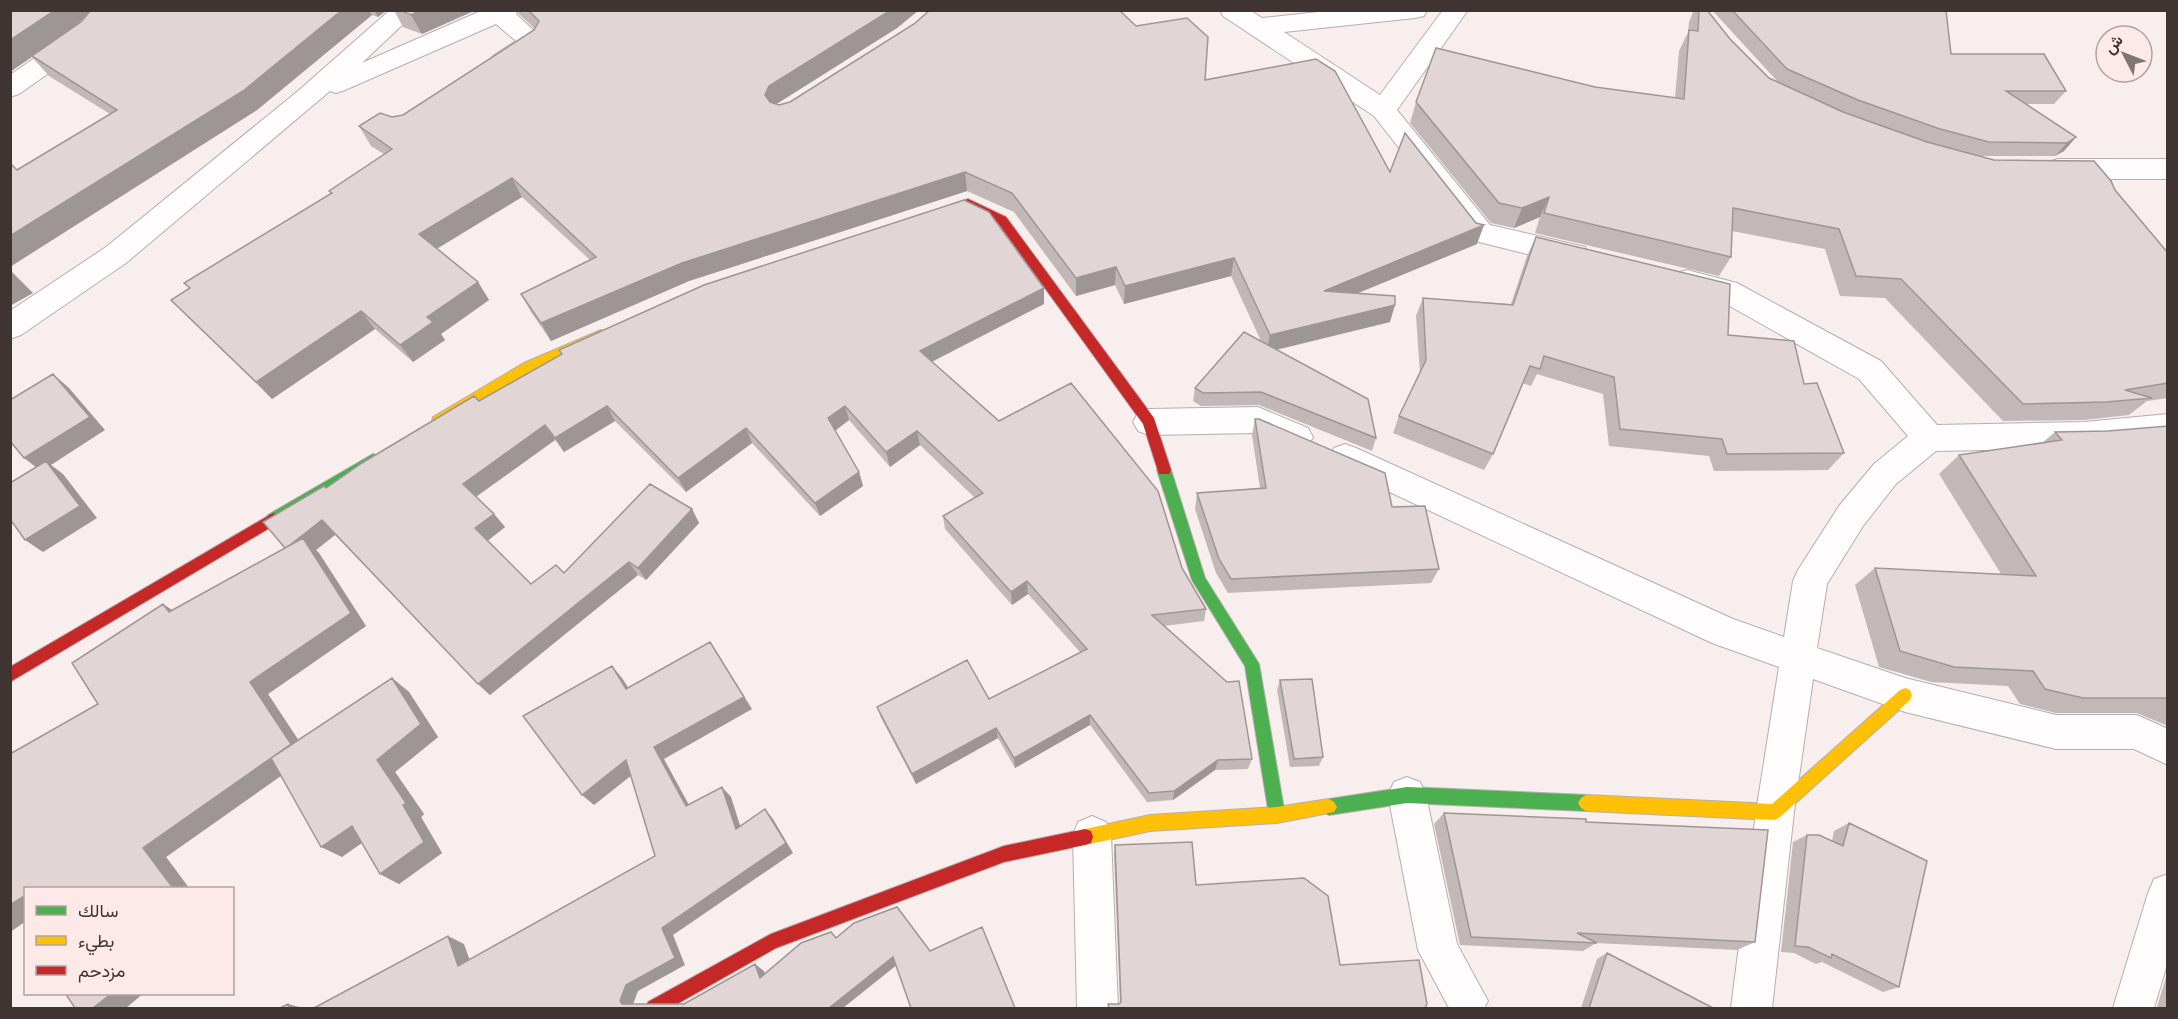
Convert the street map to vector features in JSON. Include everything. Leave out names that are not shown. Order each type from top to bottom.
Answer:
[{"type":"street","points":[[10,88],[87,34],[108,10]]},
{"type":"street","points":[[10,327],[116,255],[307,97],[406,10]]},
{"type":"street","points":[[1232,10],[1383,110],[1481,233],[1604,262]]},
{"type":"street","points":[[1258,27],[1415,10]]},
{"type":"street","points":[[1383,110],[1456,10]]},
{"type":"street","points":[[307,97],[503,12],[533,42],[483,74]]},
{"type":"street","points":[[2033,169],[2168,169]]},
{"type":"street","points":[[934,214],[968,203],[1002,220],[1149,422],[1199,580],[1252,664],[1277,815]]},
{"type":"street","points":[[1660,275],[1727,291],[1870,370],[1929,438]]},
{"type":"street","points":[[427,427],[528,367],[614,329]]},
{"type":"street","points":[[1149,422],[1258,420],[1377,470],[1724,632],[1905,695],[2056,732],[2137,732],[2168,748]]},
{"type":"street","points":[[1752,1008],[1775,812],[1810,581],[1851,516],[1886,474],[1929,438],[2084,435],[2168,427]]},
{"type":"street","points":[[10,675],[386,451]]},
{"type":"street","points":[[654,1008],[771,942],[1004,854],[1150,823],[1277,815],[1407,795],[1775,812],[1905,695]]},
{"type":"street","points":[[1407,795],[1438,950],[1467,1001]]},
{"type":"street","points":[[1092,835],[1098,1008]]},
{"type":"street","points":[[2133,1008],[2168,893]]},
{"type":"building","points":[[10,10],[55,10],[10,40]]},
{"type":"building","points":[[91,10],[342,10],[243,91],[10,236],[10,163],[17,170],[117,110],[32,56],[81,22]]},
{"type":"building","points":[[400,10],[421,10],[411,15]]},
{"type":"building","points":[[528,10],[891,10],[769,86],[765,95],[770,102],[779,105],[790,102],[914,24],[930,10],[1119,10],[1136,26],[1187,18],[1208,37],[1205,80],[1316,59],[1335,71],[1390,172],[1405,133],[1476,223],[1484,225],[1324,291],[1395,296],[1395,305],[1270,335],[1234,258],[1125,286],[1116,267],[1076,278],[1012,193],[965,172],[682,263],[541,323],[521,294],[596,257],[512,178],[419,234],[478,282],[427,317],[433,322],[400,345],[361,311],[256,382],[171,300],[190,288],[184,283],[332,193],[329,191],[392,149],[359,126],[380,113],[392,117],[403,115],[534,30],[539,21]]},
{"type":"building","points":[[1699,10],[1707,10],[1730,39],[1769,78],[1843,112],[1927,142],[1994,160],[2094,161],[2111,181],[2115,190],[2168,253],[2168,383],[2125,390],[2152,398],[2106,402],[2023,404],[1901,279],[1856,276],[1839,229],[1733,208],[1731,257],[1544,213],[1549,197],[1522,208],[1499,203],[1416,102],[1436,48],[1595,87],[1684,99],[1689,30],[1698,31]]},
{"type":"building","points":[[1732,10],[1946,10],[1951,54],[2044,54],[2066,91],[2006,91],[2076,137],[2067,143],[1989,142],[1940,129],[1858,100],[1787,69]]},
{"type":"building","points":[[964,200],[989,212],[1044,288],[920,351],[999,421],[1071,383],[1158,491],[1182,568],[1206,609],[1152,615],[1227,682],[1239,681],[1252,759],[1218,760],[1174,791],[1149,793],[1090,715],[1014,758],[996,728],[912,774],[877,707],[967,660],[989,699],[1087,649],[1027,581],[1011,592],[943,516],[983,493],[917,431],[886,452],[845,406],[828,418],[859,472],[815,503],[746,428],[678,478],[607,406],[555,438],[545,425],[463,484],[494,514],[475,528],[531,584],[556,565],[564,573],[650,484],[692,509],[638,568],[629,562],[478,684],[322,520],[285,548],[263,522],[324,486],[326,488],[362,463],[474,396],[479,401],[562,354],[559,350],[704,285]]},
{"type":"building","points":[[1536,237],[1730,284],[1728,335],[1794,341],[1804,384],[1817,383],[1844,453],[1727,454],[1722,439],[1620,429],[1614,377],[1544,356],[1540,369],[1530,366],[1493,454],[1399,416],[1426,360],[1423,298],[1513,305]]},
{"type":"building","points":[[1244,332],[1368,399],[1376,438],[1261,392],[1203,393],[1195,388]]},
{"type":"building","points":[[53,374],[90,417],[24,458],[10,441],[10,400]]},
{"type":"building","points":[[1255,419],[1385,473],[1392,507],[1425,506],[1439,569],[1231,579],[1219,559],[1197,493],[1266,488]]},
{"type":"building","points":[[2168,426],[2168,699],[2083,698],[2045,689],[2033,671],[1954,667],[1900,651],[1875,568],[2036,576],[1959,455],[2062,440],[2055,432],[2108,431]]},
{"type":"building","points":[[46,461],[80,506],[25,540],[10,519],[10,483]]},
{"type":"building","points":[[303,538],[351,613],[250,682],[291,744],[143,848],[172,887],[24,887],[24,896],[10,905],[10,754],[98,704],[72,663],[163,604],[169,612]]},
{"type":"building","points":[[710,642],[744,697],[654,747],[686,806],[722,787],[736,829],[765,809],[786,843],[662,928],[675,958],[626,985],[620,1001],[622,1004],[684,1004],[755,964],[760,978],[801,943],[831,932],[836,938],[854,923],[897,907],[930,951],[982,927],[1015,1008],[911,1008],[893,957],[829,1008],[314,1008],[448,936],[458,966],[655,856],[626,760],[582,795],[523,716],[612,666],[626,689]]},
{"type":"building","points":[[392,678],[421,724],[377,760],[406,803],[403,805],[424,842],[380,874],[352,826],[321,847],[271,758]]},
{"type":"building","points":[[1312,679],[1323,757],[1294,759],[1280,680]]},
{"type":"building","points":[[1444,813],[1768,830],[1755,942],[1577,933],[1597,943],[1471,937]]},
{"type":"building","points":[[1849,823],[1927,861],[1899,987],[1832,954],[1831,958],[1808,947],[1795,946],[1807,835],[1819,835],[1843,846]]},
{"type":"building","points":[[1192,842],[1196,885],[1304,878],[1328,896],[1340,965],[1419,960],[1427,1004],[1425,1008],[1109,1008],[1108,1004],[1121,1002],[1115,845]]},
{"type":"building","points":[[1607,953],[1713,1008],[1589,1008]]},
{"type":"building","points":[[66,995],[109,995],[93,1008],[75,1008]]},
{"type":"traffic: fast","points":[[273,519],[373,460]]},
{"type":"traffic: fast","points":[[1164,470],[1199,580],[1252,664],[1277,815]]},
{"type":"traffic: fast","points":[[1329,807],[1407,795],[1586,803]]},
{"type":"traffic: slow","points":[[438,421],[528,367],[601,335]]},
{"type":"traffic: slow","points":[[1586,803],[1775,812],[1905,695]]},
{"type":"traffic: slow","points":[[1085,837],[1150,823],[1277,815],[1329,807]]},
{"type":"traffic: jam","points":[[949,210],[968,203],[1002,220],[1149,422],[1164,470]]},
{"type":"traffic: jam","points":[[10,675],[273,519]]},
{"type":"traffic: jam","points":[[654,1008],[771,942],[1004,854],[1085,837]]}]
